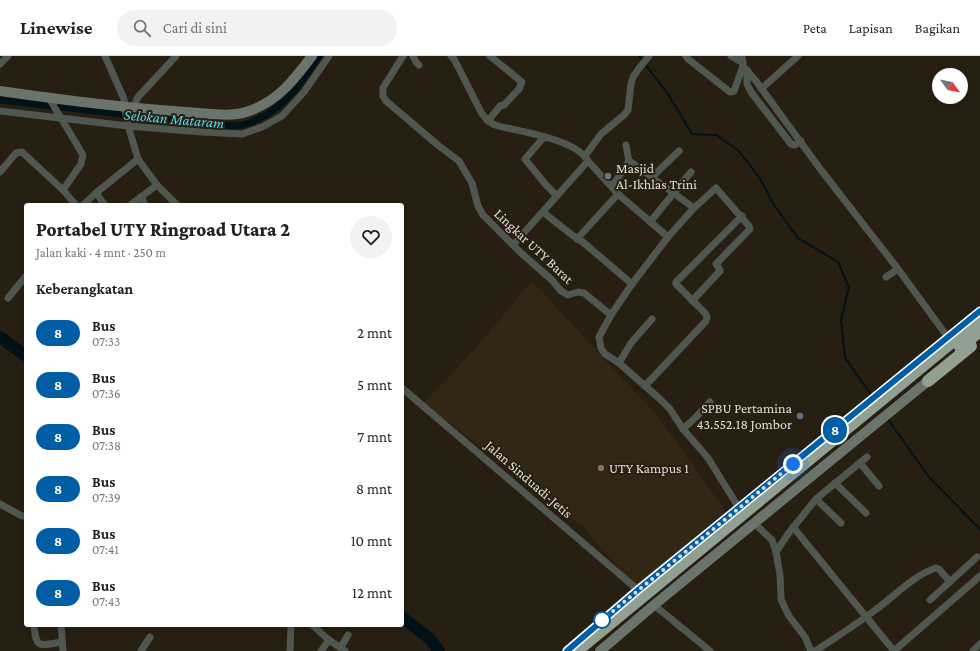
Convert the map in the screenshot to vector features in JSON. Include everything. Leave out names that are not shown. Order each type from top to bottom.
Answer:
[{"type":"highway","points":[[921,373],[950,340],[980,311]]},
{"type":"highway","points":[[950,340],[980,320]]},
{"type":"highway","points":[[590,651],[921,373],[980,331]]},
{"type":"highway","points":[[921,373],[980,338]]},
{"type":"highway","points":[[577,651],[860,424]]},
{"type":"street","points":[[0,64],[8,56]]},
{"type":"street","points":[[106,56],[128,108],[128,124],[138,159],[157,185],[175,203]]},
{"type":"street","points":[[128,108],[176,56]]},
{"type":"street","points":[[0,91],[49,100],[128,108],[234,115],[262,105],[281,93],[312,56]]},
{"type":"street","points":[[0,111],[242,134],[262,128],[289,110],[307,88],[329,56]]},
{"type":"street","name":"Lingkar UTY Barat","points":[[404,56],[384,88],[384,98],[439,146],[460,161],[472,183],[480,211],[492,225],[552,280],[564,293],[568,295],[578,292],[584,293],[611,315]]},
{"type":"street","points":[[413,56],[419,65]]},
{"type":"street","points":[[488,121],[500,106],[504,105],[518,89],[522,82],[490,56]]},
{"type":"street","points":[[686,56],[731,92],[734,90],[744,64]]},
{"type":"street","points":[[731,56],[744,64],[821,170],[898,269],[950,340]]},
{"type":"street","points":[[761,88],[798,56]]},
{"type":"street","points":[[453,57],[482,114],[488,121],[495,126],[561,141],[586,159],[618,194],[668,237]]},
{"type":"street","points":[[513,245],[557,196],[586,159],[601,134],[628,110],[633,77],[648,58]]},
{"type":"street","points":[[744,64],[748,88],[790,144],[795,145],[800,141]]},
{"type":"street","points":[[49,100],[83,155],[81,164],[64,190]]},
{"type":"street","points":[[776,124],[784,118]]},
{"type":"street","points":[[544,137],[525,159],[557,196]]},
{"type":"street","points":[[612,187],[629,162],[626,145]]},
{"type":"street","points":[[652,177],[679,151]]},
{"type":"street","points":[[0,172],[16,153],[22,152],[64,190],[74,203]]},
{"type":"street","points":[[85,203],[138,159]]},
{"type":"street","points":[[629,162],[632,162],[694,208]]},
{"type":"street","points":[[650,222],[691,172]]},
{"type":"street","points":[[133,203],[157,185]]},
{"type":"street","points":[[692,301],[720,271],[716,264],[750,229],[742,216],[716,188],[694,208],[668,237],[632,284],[611,315],[599,337],[601,348],[605,354],[666,404],[683,429],[708,458],[739,508]]},
{"type":"street","points":[[96,193],[104,203]]},
{"type":"street","points":[[577,238],[618,194]]},
{"type":"street","points":[[141,197],[143,203]]},
{"type":"street","points":[[543,212],[584,243],[632,284]]},
{"type":"street","points":[[645,386],[706,321],[707,317],[705,313],[676,284],[676,282],[742,216]]},
{"type":"street","points":[[886,277],[898,269]]},
{"type":"street","points":[[8,298],[24,278]]},
{"type":"street","points":[[619,364],[631,343],[652,319]]},
{"type":"street","name":"Jalan Sinduadi-Jetis","points":[[404,390],[638,590]]},
{"type":"street","points":[[683,429],[710,402]]},
{"type":"street","points":[[567,651],[638,590],[739,508],[860,424]]},
{"type":"street","points":[[600,651],[754,523],[860,424]]},
{"type":"street","points":[[776,552],[793,527],[816,499],[867,457]]},
{"type":"street","points":[[860,463],[879,486]]},
{"type":"street","points":[[835,482],[866,513]]},
{"type":"street","points":[[816,499],[841,523]]},
{"type":"street","points":[[0,504],[24,516]]},
{"type":"street","points":[[754,523],[772,540],[776,552],[784,606],[789,616],[805,637],[810,651]]},
{"type":"street","points":[[793,527],[894,651],[979,578]]},
{"type":"street","points":[[930,600],[977,557]]},
{"type":"street","points":[[815,651],[931,570],[936,568],[950,582]]},
{"type":"street","points":[[654,605],[710,651]]},
{"type":"street","points":[[34,627],[35,640],[38,643],[42,645],[62,642]]},
{"type":"street","points":[[62,627],[63,651]]},
{"type":"street","points":[[290,651],[291,627]]},
{"type":"street","points":[[314,627],[329,640],[343,649],[348,635]]},
{"type":"street","points":[[141,651],[150,637]]},
{"type":"street","points":[[321,651],[329,640]]},
{"type":"street","points":[[902,644],[906,651]]},
{"type":"street","points":[[973,651],[980,644]]},
{"type":"shaded area","name":"UTY Kampus 1","points":[[532,281],[660,419],[729,516],[638,590],[583,527],[424,403],[473,351]]},
{"type":"waterway","name":"Selokan Mataram","points":[[0,100],[200,123],[230,126],[241,125],[270,113],[297,87],[319,56]]},
{"type":"waterway","points":[[639,56],[642,60]]},
{"type":"waterway","points":[[645,64],[668,94],[692,134],[716,135],[738,150],[759,177],[774,205],[798,238],[838,262],[849,287],[841,320],[845,358],[875,400]]},
{"type":"waterway","points":[[0,337],[24,355]]},
{"type":"waterway","points":[[887,418],[929,477],[980,529]]},
{"type":"waterway","points":[[404,619],[430,639],[439,651]]},
{"type":"bus line","name":"8","points":[[567,651],[638,590],[854,416],[980,311]]},
{"type":"place","name":"Masjid Al-Ikhlas Trini","points":[[608,176]]},
{"type":"place","name":"SPBU Pertamina 43.552.18 Jombor","points":[[800,416]]},
{"type":"place","name":"UTY Kampus 1","points":[[601,468]]},
{"type":"route","points":[[602,620],[793,464]]}]
